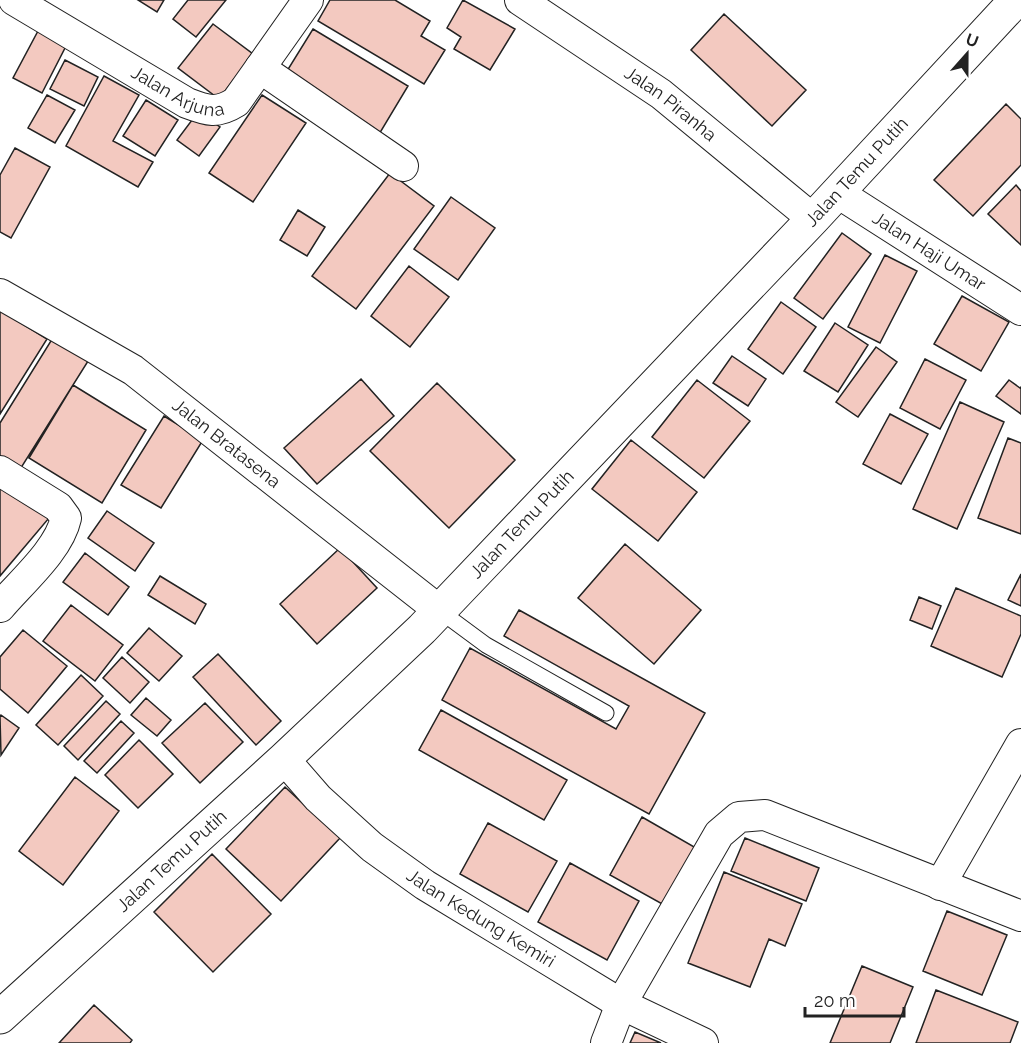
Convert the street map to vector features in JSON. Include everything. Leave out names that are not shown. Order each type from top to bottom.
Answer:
[{"type":"street","name":"Jalan Arjuna","points":[[14,0],[188,103],[208,111],[224,109],[236,102],[308,0]]},
{"type":"street","name":"Jalan Piranha","points":[[520,0],[661,94],[813,219]]},
{"type":"street","name":"Jalan Temu Putih","points":[[0,1017],[284,759],[440,611],[838,193],[1016,0]]},
{"type":"street","points":[[261,68],[403,165]]},
{"type":"street","name":"Jalan Haji Umar","points":[[838,193],[1021,310]]},
{"type":"street","name":"Jalan Bratasena","points":[[0,294],[133,370],[440,611]]},
{"type":"street","points":[[0,471],[58,507],[66,518],[52,547],[0,607]]},
{"type":"street","points":[[940,885],[1021,744]]},
{"type":"street","name":"Jalan Kedung Kemiri","points":[[284,759],[318,798],[372,847],[425,885],[621,1004],[703,1043]]},
{"type":"street","points":[[606,1043],[621,1004],[719,834],[739,817],[765,815],[1021,916]]},
{"type":"lane","points":[[440,611],[486,645],[606,713]]},
{"type":"building","points":[[138,0],[164,0],[157,12]]},
{"type":"building","points":[[188,0],[226,0],[196,37],[173,19]]},
{"type":"building","points":[[330,0],[395,0],[430,21],[421,36],[445,50],[424,84],[318,21]]},
{"type":"building","points":[[463,0],[515,29],[490,70],[454,49],[461,37],[447,28]]},
{"type":"building","points":[[724,14],[806,90],[772,126],[691,50]]},
{"type":"building","points":[[213,24],[253,54],[219,99],[178,68]]},
{"type":"building","points":[[313,29],[408,86],[378,136],[282,79]]},
{"type":"building","points":[[38,31],[66,46],[42,93],[13,78]]},
{"type":"building","points":[[65,60],[98,77],[84,106],[50,89]]},
{"type":"building","points":[[104,76],[139,95],[113,141],[153,162],[138,187],[66,146]]},
{"type":"building","points":[[47,95],[75,110],[55,143],[28,128]]},
{"type":"building","points":[[262,95],[306,123],[253,202],[209,173]]},
{"type":"building","points":[[146,100],[178,120],[155,156],[123,136]]},
{"type":"building","points":[[1006,104],[1021,119],[1021,165],[973,216],[934,180]]},
{"type":"building","points":[[198,112],[220,127],[199,156],[177,140]]},
{"type":"building","points":[[15,148],[50,167],[11,238],[0,232],[0,175]]},
{"type":"building","points":[[390,173],[434,206],[356,309],[312,276]]},
{"type":"building","points":[[1016,185],[1021,191],[1021,245],[988,214]]},
{"type":"building","points":[[451,197],[495,228],[458,280],[414,249]]},
{"type":"building","points":[[298,210],[325,227],[307,256],[280,240]]},
{"type":"building","points":[[842,233],[871,254],[823,319],[794,298]]},
{"type":"building","points":[[885,255],[917,271],[880,343],[848,327]]},
{"type":"building","points":[[409,266],[449,297],[410,347],[371,316]]},
{"type":"building","points":[[962,296],[1009,322],[981,371],[934,344]]},
{"type":"building","points":[[781,302],[816,327],[783,374],[748,349]]},
{"type":"building","points":[[0,310],[47,339],[0,414]]},
{"type":"building","points":[[835,323],[868,345],[838,392],[804,371]]},
{"type":"building","points":[[54,336],[90,358],[19,471],[0,459],[0,423]]},
{"type":"building","points":[[876,347],[897,362],[858,417],[836,402]]},
{"type":"building","points":[[732,356],[766,379],[748,406],[713,383]]},
{"type":"building","points":[[925,359],[966,380],[940,429],[900,408]]},
{"type":"building","points":[[361,379],[394,416],[317,484],[284,448]]},
{"type":"building","points":[[697,380],[750,421],[704,478],[652,437]]},
{"type":"building","points":[[1009,380],[1021,387],[1021,414],[996,396]]},
{"type":"building","points":[[437,383],[515,460],[449,528],[370,451]]},
{"type":"building","points":[[73,385],[146,430],[102,503],[29,458]]},
{"type":"building","points":[[960,402],[1004,422],[957,529],[913,509]]},
{"type":"building","points":[[890,414],[928,434],[901,484],[863,464]]},
{"type":"building","points":[[164,416],[203,440],[161,508],[121,485]]},
{"type":"building","points":[[1008,438],[1021,443],[1021,534],[978,518]]},
{"type":"building","points":[[631,440],[697,492],[658,541],[592,489]]},
{"type":"building","points":[[0,482],[49,518],[0,576]]},
{"type":"building","points":[[107,511],[154,543],[135,571],[88,538]]},
{"type":"building","points":[[625,544],[701,610],[654,664],[578,598]]},
{"type":"building","points":[[340,548],[377,588],[317,644],[280,604]]},
{"type":"building","points":[[85,553],[129,587],[108,615],[63,582]]},
{"type":"building","points":[[1021,574],[1021,606],[1008,600]]},
{"type":"building","points":[[160,576],[206,604],[195,624],[148,595]]},
{"type":"building","points":[[956,588],[1021,616],[1021,634],[1002,677],[931,646]]},
{"type":"building","points":[[919,597],[941,606],[932,629],[910,620]]},
{"type":"building","points":[[71,605],[123,645],[95,681],[43,641]]},
{"type":"building","points":[[519,610],[705,713],[649,814],[442,700],[470,648],[616,729],[629,706],[504,636]]},
{"type":"building","points":[[149,628],[182,656],[159,681],[127,653]]},
{"type":"building","points":[[23,630],[67,666],[28,713],[0,689],[0,657]]},
{"type":"building","points":[[218,654],[281,721],[256,745],[193,677]]},
{"type":"building","points":[[122,657],[149,682],[130,703],[103,678]]},
{"type":"building","points":[[81,675],[103,696],[58,745],[36,725]]},
{"type":"building","points":[[146,698],[171,720],[157,736],[131,715]]},
{"type":"building","points":[[106,701],[120,714],[78,760],[64,746]]},
{"type":"building","points":[[205,703],[243,742],[200,783],[162,743]]},
{"type":"building","points":[[441,710],[567,780],[544,820],[419,750]]},
{"type":"building","points":[[1,715],[19,728],[1,755],[0,717]]},
{"type":"building","points":[[121,721],[134,733],[97,773],[84,761]]},
{"type":"building","points":[[139,740],[173,774],[138,808],[105,775]]},
{"type":"building","points":[[75,777],[119,811],[63,885],[19,851]]},
{"type":"building","points":[[285,787],[340,838],[281,901],[226,849]]},
{"type":"building","points":[[642,817],[696,848],[664,905],[610,875]]},
{"type":"building","points":[[488,823],[557,861],[528,912],[460,874]]},
{"type":"building","points":[[745,838],[819,868],[806,901],[731,871]]},
{"type":"building","points":[[212,854],[271,914],[213,972],[154,912]]},
{"type":"building","points":[[570,863],[639,901],[607,960],[538,922]]},
{"type":"building","points":[[724,872],[802,904],[785,946],[769,939],[750,987],[688,963]]},
{"type":"building","points":[[947,911],[1007,935],[982,995],[923,971]]},
{"type":"building","points":[[862,966],[913,987],[890,1043],[830,1043]]},
{"type":"building","points":[[936,990],[1018,1022],[1010,1043],[916,1043]]},
{"type":"building","points":[[94,1005],[132,1040],[130,1043],[59,1043]]},
{"type":"building","points":[[635,1032],[661,1043],[630,1043]]}]
